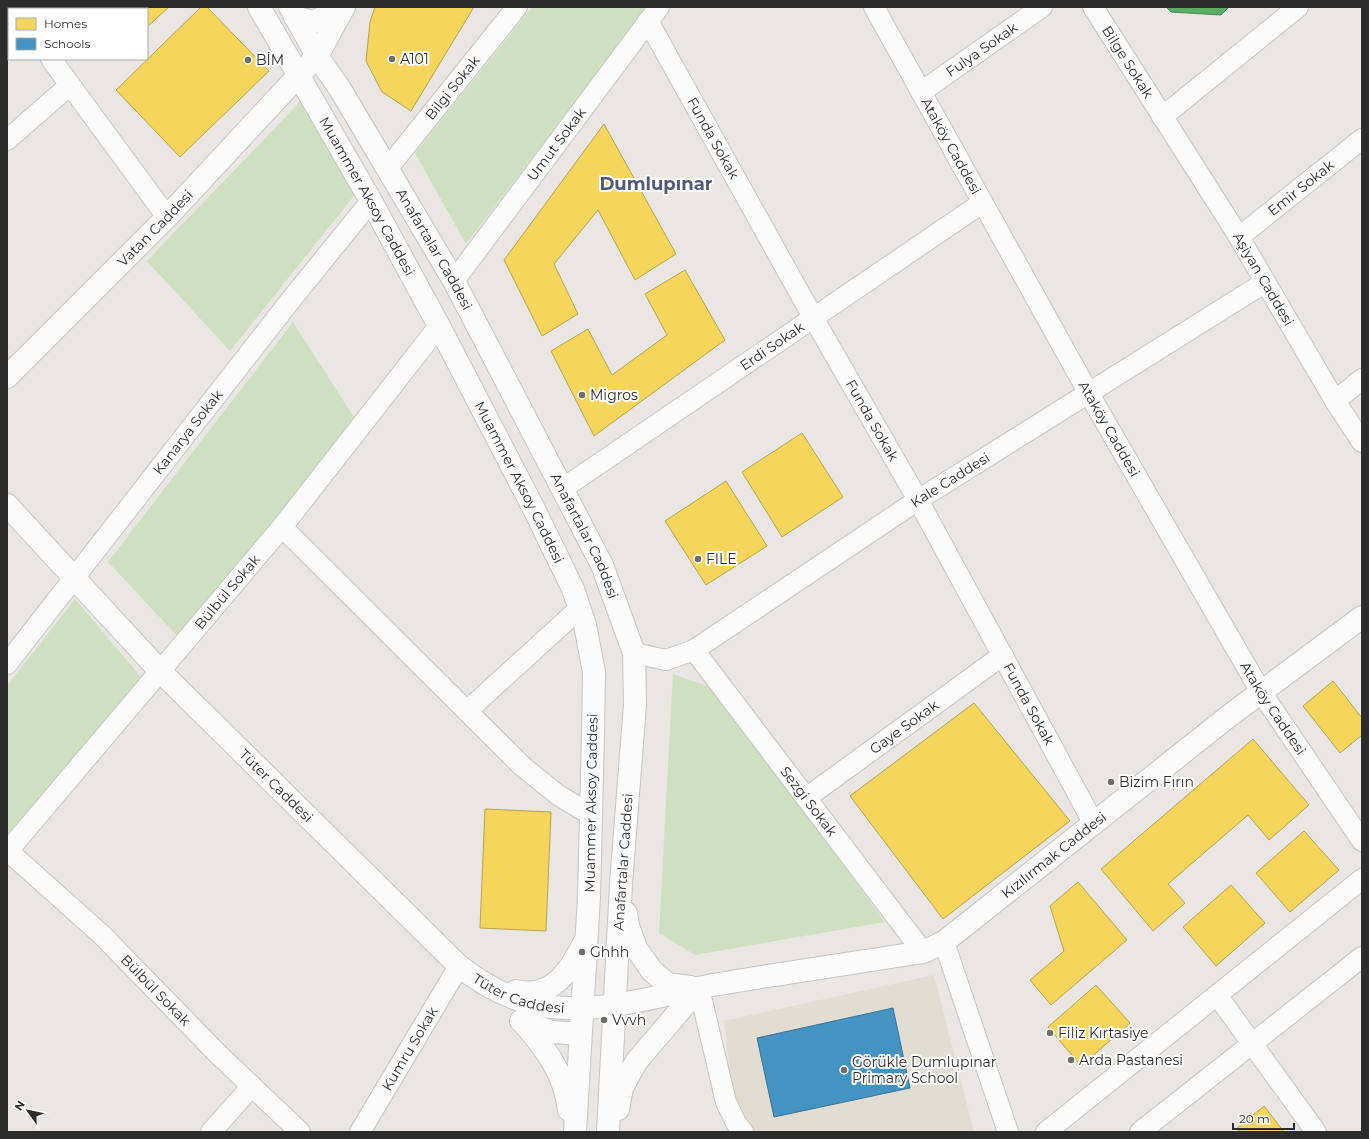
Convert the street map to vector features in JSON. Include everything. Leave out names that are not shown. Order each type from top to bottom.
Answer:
[{"type":"street","name":"Muammer Aksoy Caddesi","points":[[259,7],[371,201],[439,326],[533,507],[573,589],[580,608],[585,625],[594,672],[591,815],[582,1008]]},
{"type":"street","points":[[292,12],[313,22],[328,15],[335,7]]},
{"type":"street","name":"Vatan Caddesi","points":[[7,377],[167,216],[317,56],[344,7]]},
{"type":"street","name":"Bilgi Sokak","points":[[388,168],[517,7]]},
{"type":"street","name":"Ataköy Caddesi","points":[[874,7],[982,204],[1088,392],[1261,692],[1362,841]]},
{"type":"street","name":"Fulya Sokak","points":[[921,92],[1042,7]]},
{"type":"street","name":"Bilge Sokak","points":[[1093,7],[1162,117]]},
{"type":"street","points":[[1162,117],[1298,7]]},
{"type":"street","name":"Anafartalar Caddesi","points":[[292,12],[317,56],[340,89],[388,168],[454,281],[602,565],[634,654],[635,704],[621,884],[608,1132]]},
{"type":"street","name":"Umut Sokak","points":[[454,281],[654,14]]},
{"type":"street","name":"Funda Sokak","points":[[654,14],[814,319],[918,500],[1093,822]]},
{"type":"street","points":[[52,60],[167,216]]},
{"type":"street","points":[[7,140],[70,85]]},
{"type":"street","name":"Aşiyan Caddesi","points":[[1162,117],[1239,237],[1264,283],[1335,401],[1362,442]]},
{"type":"street","name":"Emir Sokak","points":[[1239,237],[1362,139]]},
{"type":"street","name":"Kanarya Sokak","points":[[7,664],[73,578],[371,201]]},
{"type":"street","name":"Erdi Sokak","points":[[562,488],[982,204]]},
{"type":"street","name":"Kale Caddesi","points":[[634,654],[666,660],[694,650],[918,500],[1264,283]]},
{"type":"street","name":"Bülbül Sokak","points":[[300,1132],[252,1086],[102,935],[7,852],[282,527],[439,326]]},
{"type":"street","points":[[1335,401],[1362,379]]},
{"type":"street","name":"Tüter Caddesi","points":[[7,505],[160,671],[459,966],[478,981],[512,998],[550,1007],[582,1008],[615,1005],[699,988]]},
{"type":"street","points":[[282,527],[522,766],[558,795],[591,815]]},
{"type":"street","points":[[467,711],[580,608]]},
{"type":"street","name":"Kızılırmak Caddesi","points":[[699,988],[923,952],[944,942],[1093,822],[1261,692],[1362,617]]},
{"type":"street","name":"Sezgi Sokak","points":[[694,650],[923,952]]},
{"type":"street","name":"Gaye Sokak","points":[[806,798],[1003,655]]},
{"type":"street","points":[[1046,1132],[1362,879]]},
{"type":"street","points":[[621,884],[628,926],[636,948],[652,971],[668,984],[699,988]]},
{"type":"street","points":[[478,981],[526,993],[545,990],[562,979],[576,960],[586,939]]},
{"type":"street","points":[[944,942],[1008,1132]]},
{"type":"street","points":[[1140,1132],[1362,957]]},
{"type":"street","name":"Kumru Sokak","points":[[360,1132],[459,966]]},
{"type":"street","points":[[478,981],[498,1006],[522,1021],[552,1032],[580,1034]]},
{"type":"street","points":[[614,1132],[622,1088],[636,1062],[699,988]]},
{"type":"street","points":[[699,988],[726,1102],[736,1123],[743,1132]]},
{"type":"street","points":[[1217,995],[1316,1132]]},
{"type":"street","points":[[574,1132],[582,1008]]},
{"type":"street","points":[[522,1021],[541,1045],[556,1068],[566,1090],[574,1132]]},
{"type":"street","points":[[212,1132],[252,1086]]},
{"type":"shaded area","name":"Görükle Dumlupınar Primary School","points":[[934,975],[974,1132],[749,1132],[736,1119],[724,1021]]},
{"type":"green space","points":[[532,7],[648,7],[466,244],[415,153]]},
{"type":"green space","points":[[300,102],[357,192],[230,351],[147,261]]},
{"type":"green space","points":[[293,322],[355,419],[182,641],[108,562]]},
{"type":"green space","points":[[75,599],[145,682],[7,834],[7,686]]},
{"type":"green space","points":[[673,674],[715,689],[885,922],[695,955],[659,933]]},
{"type":"building: Homes","points":[[122,7],[169,7],[148,26],[148,8]]},
{"type":"building: Homes","points":[[201,7],[207,7],[269,71],[180,157],[116,90]]},
{"type":"building: Homes","points":[[375,7],[474,7],[411,111],[382,92],[366,61],[370,22]]},
{"type":"building: Homes","points":[[604,124],[676,254],[635,280],[598,210],[554,264],[578,314],[542,336],[504,260]]},
{"type":"building: Homes","points":[[685,270],[725,340],[594,436],[551,351],[588,329],[612,375],[667,335],[645,294]]},
{"type":"building: Homes","points":[[802,433],[843,497],[782,537],[742,472]]},
{"type":"building: Homes","points":[[726,481],[767,546],[706,585],[665,521]]},
{"type":"building: Homes","points":[[1333,681],[1362,718],[1362,735],[1340,753],[1303,706]]},
{"type":"building: Homes","points":[[974,703],[1070,821],[943,919],[850,796]]},
{"type":"building: Homes","points":[[1253,739],[1309,805],[1269,840],[1248,815],[1168,884],[1185,903],[1153,931],[1101,869]]},
{"type":"building: Homes","points":[[485,809],[551,812],[546,931],[480,928]]},
{"type":"building: Homes","points":[[1304,831],[1339,870],[1290,912],[1256,873]]},
{"type":"building: Homes","points":[[1078,882],[1127,940],[1051,1005],[1030,980],[1064,951],[1050,906]]},
{"type":"building: Homes","points":[[1231,885],[1265,923],[1216,966],[1183,927]]},
{"type":"building: Homes","points":[[1096,985],[1130,1023],[1081,1066],[1048,1027]]},
{"type":"building: Homes","points":[[1264,1106],[1284,1132],[1240,1132],[1237,1128]]},
{"type":"building: Schools","name":"Görükle Dumlupınar Primary School","points":[[893,1008],[910,1088],[774,1117],[757,1038]]},
{"type":"building: Public","points":[[1166,7],[1229,7],[1221,15],[1171,12]]},
{"type":"place","name":"A101","points":[[392,59]]},
{"type":"place","name":"BİM","points":[[248,60]]},
{"type":"place","name":"Migros","points":[[582,395]]},
{"type":"place","name":"FILE","points":[[698,559]]},
{"type":"place","name":"Bizim Fırın","points":[[1111,782]]},
{"type":"place","name":"Ghhh","points":[[582,952]]},
{"type":"place","name":"Vvvh","points":[[604,1020]]},
{"type":"place","name":"Filiz Kırtasiye","points":[[1050,1033]]},
{"type":"place","name":"Arda Pastanesi","points":[[1071,1060]]},
{"type":"place","name":"Görükle Dumlupınar Primary School","points":[[844,1070]]},
{"type":"district","name":"Dumlupınar","points":[[656,184]]}]
